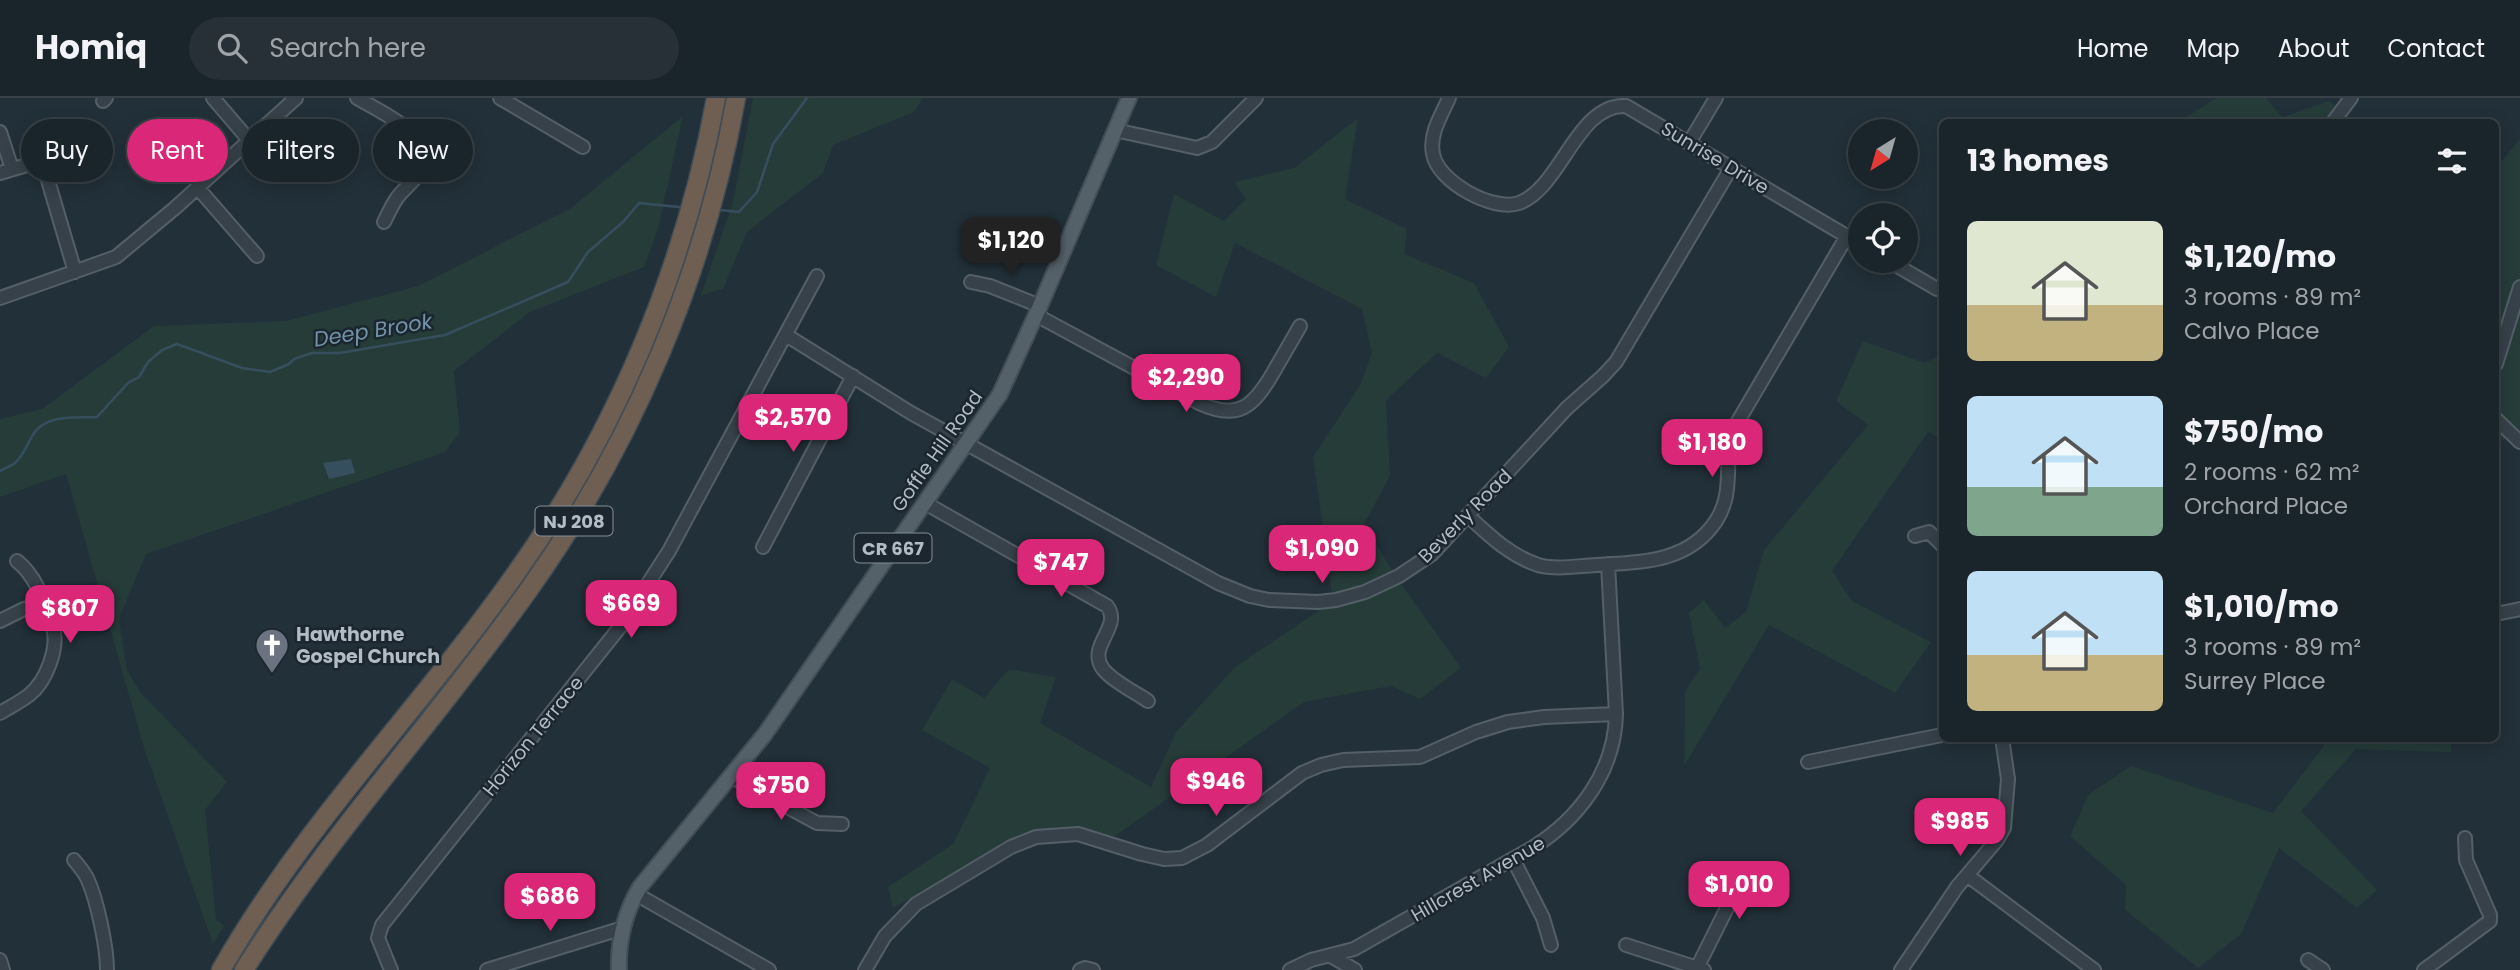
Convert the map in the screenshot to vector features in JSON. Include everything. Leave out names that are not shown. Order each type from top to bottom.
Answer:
[{"type":"highway","name":"NJ 208","points":[[221,970],[296,857],[514,577],[575,481],[632,369],[666,285],[690,208],[716,98]]},
{"type":"highway","name":"NJ 208","points":[[244,970],[319,859],[530,588],[568,531],[603,470],[650,377],[688,281],[709,213],[736,98]]},
{"type":"main road","name":"Goffle Hill Road","points":[[619,970],[623,928],[636,894],[651,872],[765,734],[1000,394],[1129,98]]},
{"type":"street","points":[[213,98],[242,132]]},
{"type":"street","points":[[272,119],[296,98]]},
{"type":"street","points":[[357,98],[412,132],[420,141],[425,154],[421,172],[397,197],[384,222]]},
{"type":"street","points":[[500,98],[583,147]]},
{"type":"street","points":[[1115,130],[1197,148],[1212,142],[1256,98]]},
{"type":"street","name":"Sunrise Drive","points":[[1449,98],[1434,132],[1435,162],[1448,179],[1496,205],[1515,205],[1534,195],[1595,117],[1610,107],[1626,106],[1847,236]]},
{"type":"street","points":[[1689,143],[1716,98]]},
{"type":"street","points":[[2335,119],[2351,98]]},
{"type":"street","points":[[0,132],[6,171]]},
{"type":"street","points":[[0,299],[116,257],[242,146]]},
{"type":"street","name":"Beverly Road","points":[[786,335],[903,408],[1218,583],[1250,596],[1269,600],[1318,603],[1348,598],[1416,566],[1446,540],[1567,408],[1615,362],[1731,168]]},
{"type":"street","points":[[48,182],[75,272]]},
{"type":"street","points":[[197,187],[257,256]]},
{"type":"street","points":[[1468,516],[1504,549],[1538,565],[1562,567],[1653,562],[1676,554],[1702,538],[1716,520],[1728,493],[1727,456],[1734,428],[1847,236]]},
{"type":"street","points":[[1910,273],[1937,289]]},
{"type":"street","name":"Horizon Terrace","points":[[391,970],[379,938],[382,925],[643,595],[817,276]]},
{"type":"street","points":[[971,282],[990,286],[1199,402],[1225,411],[1248,406],[1259,396],[1300,326]]},
{"type":"street","points":[[2499,354],[2520,287]]},
{"type":"street","points":[[763,547],[853,376]]},
{"type":"street","points":[[2499,422],[2520,442]]},
{"type":"street","points":[[925,502],[1107,606],[1112,614],[1099,645],[1099,661],[1107,673],[1148,701]]},
{"type":"street","points":[[1915,536],[1929,532],[1939,542]]},
{"type":"street","points":[[0,713],[32,693],[52,661],[55,634],[29,571],[17,561]]},
{"type":"street","name":"Hillcrest Avenue","points":[[1290,970],[1311,960],[1354,949],[1552,836],[1571,817],[1595,786],[1612,752],[1616,714],[1608,564]]},
{"type":"street","points":[[0,621],[24,609],[44,604]]},
{"type":"street","points":[[2499,613],[2520,609]]},
{"type":"street","points":[[865,970],[885,936],[916,904],[1011,847],[1036,837],[1077,834],[1164,859],[1182,858],[1207,845],[1302,773],[1321,765],[1343,760],[1420,757],[1476,732],[1508,722],[1544,717],[1616,714]]},
{"type":"street","points":[[1808,762],[1939,736]]},
{"type":"street","points":[[1901,970],[1967,875],[2004,828],[2008,779],[2003,742]]},
{"type":"street","points":[[732,777],[817,823],[842,824]]},
{"type":"street","points":[[2424,970],[2490,921],[2490,915],[2466,860],[2465,838]]},
{"type":"street","points":[[1513,859],[1543,918],[1551,945]]},
{"type":"street","points":[[74,860],[87,876],[91,888],[105,945],[107,970]]},
{"type":"street","points":[[1967,875],[2086,968]]},
{"type":"street","points":[[1626,945],[1699,969],[1729,904],[1727,888],[1716,877]]},
{"type":"street","points":[[636,894],[769,970]]},
{"type":"street","points":[[487,970],[623,928]]},
{"type":"street","points":[[1331,956],[1355,970]]},
{"type":"street","points":[[0,960],[3,970]]},
{"type":"street","points":[[2308,960],[2323,970]]},
{"type":"street","points":[[1080,970],[1093,970]]},
{"type":"green space","points":[[753,98],[923,98],[914,112],[833,145],[823,173],[747,232],[723,289],[701,295],[733,202]]},
{"type":"green space","points":[[2216,98],[2266,98],[2282,117],[2329,101],[2343,111],[2336,119],[2183,119]]},
{"type":"green space","points":[[683,116],[658,229],[644,267],[530,312],[454,371],[460,432],[445,452],[146,554],[119,619],[127,670],[141,693],[227,782],[205,810],[216,919],[224,926],[213,944],[144,748],[66,474],[0,497],[0,419],[42,409],[154,326],[286,321],[418,286],[571,208]]},
{"type":"green space","points":[[1358,118],[1345,199],[1407,229],[1404,254],[1474,283],[1509,347],[1486,378],[1437,353],[1386,400],[1390,476],[1364,524],[1396,577],[1461,668],[1420,699],[1391,686],[1304,702],[1108,841],[1024,840],[893,908],[888,887],[953,844],[990,768],[922,730],[952,679],[984,698],[1009,669],[1056,677],[1040,723],[1151,787],[1176,732],[1235,667],[1333,601],[1313,457],[1360,385],[1372,353],[1362,309],[1235,243],[1216,297],[1156,265],[1174,194],[1224,221],[1246,199],[1234,182],[1294,168]]},
{"type":"green space","points":[[2520,139],[2520,429],[2499,443],[2499,164]]},
{"type":"green space","points":[[1863,341],[1925,363],[1939,356],[1939,438],[1928,432],[1832,571],[1852,601],[1931,642],[1895,693],[1769,625],[1684,766],[1685,691],[1700,669],[1689,613],[1704,600],[1725,628],[1746,612],[1764,550],[1868,425],[1836,401]]},
{"type":"green space","points":[[2327,742],[2451,742],[2451,752],[2356,749],[2301,811],[2377,890],[2357,908],[2279,848],[2241,934],[2198,968],[2125,910],[2126,885],[2070,836],[2088,795],[2131,766],[2273,813]]},
{"type":"water","points":[[351,459],[355,473],[329,479],[323,463]]},
{"type":"waterway","name":"Deep Brook","points":[[720,210],[739,212],[757,192],[773,144],[807,98]]},
{"type":"waterway","name":"Deep Brook","points":[[0,471],[20,458],[33,434],[43,425],[62,418],[97,417],[128,383],[139,377],[148,362],[162,350],[177,344],[242,368],[270,372],[312,353],[340,353],[445,335],[568,282],[588,252],[624,221],[639,203],[679,207]]},
{"type":"place","name":"Hawthorne Gospel Church","points":[[272,675]]}]
